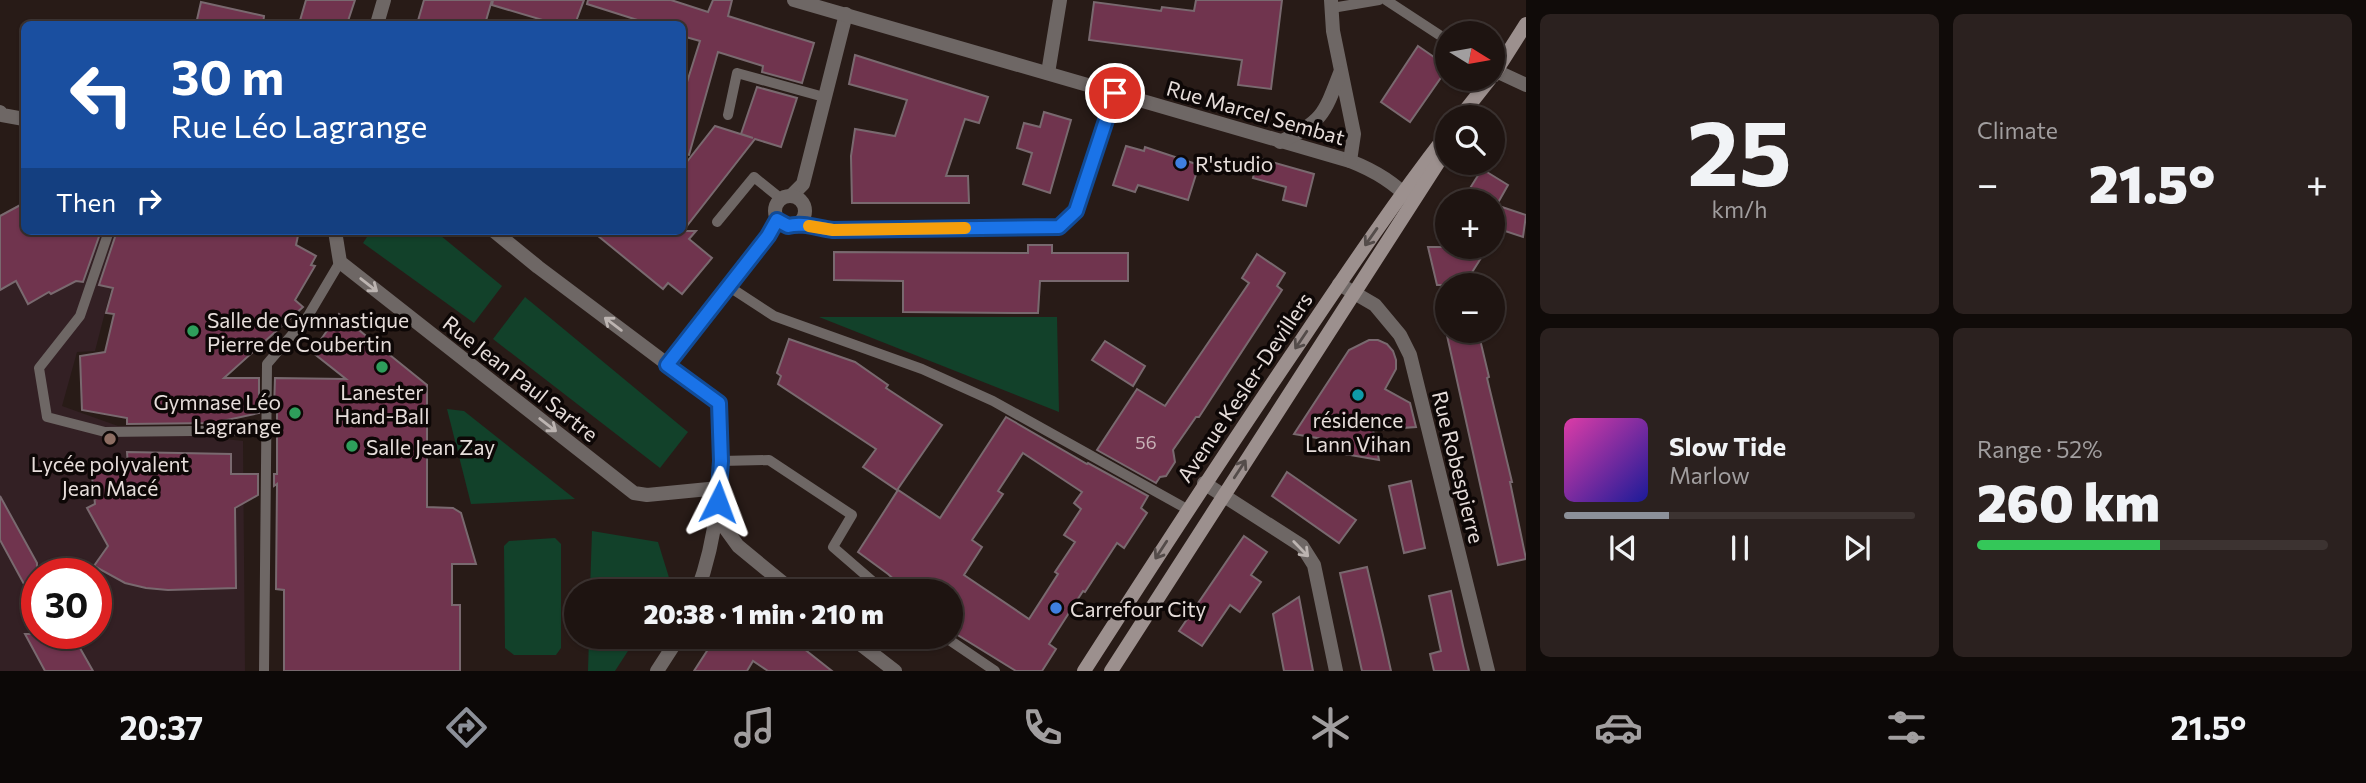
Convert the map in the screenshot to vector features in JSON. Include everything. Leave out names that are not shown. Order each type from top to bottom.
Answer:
[{"type":"main road","points":[[1505,56],[1526,24]]},
{"type":"main road","points":[[1469,105],[1480,91]]},
{"type":"main road","name":"Avenue Kesler-Devillers","points":[[1084,671],[1187,509],[1402,191],[1435,149]]},
{"type":"main road","name":"Avenue Kesler-Devillers","points":[[1111,671],[1435,168]]},
{"type":"street","points":[[378,21],[384,0]]},
{"type":"street","name":"Rue Marcel Sembat","points":[[794,0],[1350,161],[1372,169],[1402,191],[1413,203]]},
{"type":"street","points":[[1048,73],[1060,0]]},
{"type":"street","points":[[1331,4],[1333,32],[1354,134],[1350,161]]},
{"type":"street","points":[[667,365],[768,236],[777,220],[774,209],[803,184],[846,14]]},
{"type":"street","points":[[1280,142],[1301,132],[1327,109],[1341,72]]},
{"type":"street","points":[[1505,79],[1526,85]]},
{"type":"street","points":[[777,220],[788,226],[799,223],[833,230],[1059,227],[1076,211],[1115,93]]},
{"type":"street","points":[[1,115],[21,118]]},
{"type":"street","points":[[786,197],[802,202],[805,213],[799,223]]},
{"type":"street","points":[[336,235],[340,262]]},
{"type":"street","points":[[499,235],[719,403],[721,461],[717,517],[700,579]]},
{"type":"street","name":"Rue Jean Paul Sartre","points":[[340,262],[634,493],[647,495],[719,488]]},
{"type":"street","name":"Rue Robespierre","points":[[1339,284],[1375,305],[1400,335],[1410,355],[1488,671]]},
{"type":"street","points":[[1204,484],[1302,546],[1314,565],[1336,671]]},
{"type":"street","points":[[717,517],[738,546],[778,579]]},
{"type":"street","points":[[657,671],[671,649]]},
{"type":"street","points":[[867,649],[895,671]]},
{"type":"lane","points":[[1331,4],[1379,0]]},
{"type":"lane","points":[[1385,0],[1435,32]]},
{"type":"lane","points":[[728,115],[737,73],[824,96]]},
{"type":"lane","points":[[717,222],[754,177],[786,197]]},
{"type":"lane","points":[[108,235],[80,316],[39,368],[47,417],[105,432],[267,430]]},
{"type":"lane","points":[[264,671],[267,364],[308,316],[340,262]]},
{"type":"lane","points":[[728,286],[774,316],[922,369],[993,401],[1187,509]]},
{"type":"lane","points":[[721,461],[769,460],[852,515],[833,547],[870,579]]},
{"type":"lane","points":[[963,649],[995,671]]},
{"type":"shaded area","name":"Lycée polyvalent Jean Macé","points":[[21,204],[21,235],[125,235],[95,351],[77,352],[62,406],[118,426],[199,426],[199,436],[243,441],[245,671],[0,671],[0,215]]},
{"type":"green space","points":[[368,235],[440,235],[502,286],[474,323],[363,243]]},
{"type":"green space","points":[[525,297],[688,432],[660,468],[493,339]]},
{"type":"green space","points":[[819,317],[1057,317],[1059,412]]},
{"type":"green space","points":[[447,409],[464,411],[575,499],[471,504]]},
{"type":"green space","points":[[592,531],[658,542],[669,579],[590,579]]},
{"type":"green space","points":[[555,538],[561,544],[561,648],[556,655],[514,655],[505,648],[504,546],[509,541]]},
{"type":"green space","points":[[589,649],[629,649],[615,671],[588,671]]},
{"type":"building","points":[[306,0],[355,0],[348,21],[300,21]]},
{"type":"building","points":[[424,0],[492,0],[486,21],[418,21]]},
{"type":"building","points":[[493,0],[584,0],[576,21],[546,21],[492,5]]},
{"type":"building","points":[[588,0],[671,0],[708,12],[713,0],[732,0],[728,16],[814,43],[802,83],[762,72],[763,66],[718,52],[689,155],[686,155],[686,85],[700,41],[686,37],[686,21],[641,21],[587,4]]},
{"type":"building","points":[[1196,0],[1282,0],[1271,89],[1238,85],[1242,60],[1089,40],[1094,2],[1161,11],[1162,7],[1194,11]]},
{"type":"building","points":[[201,2],[264,16],[263,21],[197,21]]},
{"type":"building","points":[[1418,46],[1435,58],[1435,86],[1410,122],[1381,102]]},
{"type":"building","points":[[855,55],[988,97],[979,123],[965,119],[946,176],[968,176],[969,203],[852,203],[851,156],[855,129],[895,136],[907,100],[849,84]]},
{"type":"building","points":[[757,87],[797,98],[781,147],[755,139],[686,227],[686,163],[715,126],[753,138],[741,134]]},
{"type":"building","points":[[1044,112],[1071,120],[1050,193],[1023,184],[1032,153],[1017,148],[1024,123],[1040,127]]},
{"type":"building","points":[[1126,146],[1144,151],[1145,147],[1199,165],[1188,200],[1138,185],[1135,192],[1113,185]]},
{"type":"building","points":[[1258,158],[1314,174],[1306,206],[1283,200],[1286,187],[1253,178]]},
{"type":"building","points":[[1478,175],[1492,175],[1508,185],[1505,190],[1470,189]]},
{"type":"building","points":[[21,205],[21,235],[100,235],[83,282],[76,281],[28,304],[16,281],[0,290],[0,216]]},
{"type":"building","points":[[1505,208],[1526,215],[1523,237],[1505,231]]},
{"type":"building","points":[[686,231],[696,231],[689,239],[712,258],[682,294],[668,283],[663,289],[597,235],[686,235]]},
{"type":"building","name":"Salle de Gymnastique Pierre de Coubertin","points":[[116,235],[298,235],[296,245],[316,256],[311,265],[315,266],[295,300],[303,307],[224,378],[259,378],[259,413],[213,423],[127,424],[127,418],[82,410],[80,356],[105,352],[114,314],[106,313],[113,288],[99,285]]},
{"type":"building","points":[[1028,245],[1052,245],[1052,253],[1128,253],[1128,281],[1040,281],[1038,313],[1013,313],[903,312],[903,281],[834,280],[834,252],[1028,253]]},
{"type":"building","points":[[1428,247],[1435,247],[1435,259],[1480,259],[1472,273],[1435,273],[1435,277]]},
{"type":"building","points":[[1257,254],[1285,273],[1277,286],[1282,290],[1199,417],[1196,417],[1173,450],[1175,462],[1166,476],[1160,477],[1156,483],[1097,450],[1137,389],[1165,406],[1249,283],[1242,278]]},
{"type":"building","name":"Salle Jean Zay","points":[[339,314],[427,385],[427,507],[453,508],[461,513],[476,564],[452,564],[452,605],[460,605],[460,671],[284,671],[284,590],[276,589],[275,378],[346,379],[312,352]]},
{"type":"building","points":[[789,339],[855,362],[888,385],[886,388],[942,425],[897,490],[863,467],[876,449],[778,384],[781,376],[777,373]]},
{"type":"building","name":"résidence Lann Vihan","points":[[1369,340],[1387,344],[1393,351],[1396,369],[1385,389],[1410,403],[1416,427],[1373,430],[1379,460],[1339,453],[1346,443],[1294,434],[1349,350]]},
{"type":"building","points":[[1105,341],[1145,366],[1133,386],[1092,360]]},
{"type":"building","points":[[1449,343],[1481,343],[1489,377],[1487,378],[1512,482],[1526,559],[1498,565]]},
{"type":"building","points":[[1006,417],[1148,496],[1141,508],[1147,513],[1124,548],[1117,543],[1049,644],[1056,649],[1042,671],[1016,671],[963,638],[963,579],[894,579],[858,552],[898,490],[940,518]],"holes":[[[1023,453],[1082,492],[1074,503],[1081,509],[1064,535],[1075,542],[1029,619],[964,575],[982,547],[972,540],[1003,494],[998,491]]]},
{"type":"building","points":[[127,452],[231,454],[231,474],[258,474],[258,495],[235,508],[236,588],[146,588],[125,583],[112,576],[112,558],[100,558],[108,546],[87,508],[95,504],[91,467],[128,466]]},
{"type":"building","points":[[1287,472],[1356,520],[1339,543],[1272,496]]},
{"type":"building","points":[[1411,481],[1425,548],[1404,553],[1389,486]]},
{"type":"building","points":[[0,496],[34,558],[21,558],[21,579],[0,540]]},
{"type":"building","points":[[1244,536],[1267,552],[1251,575],[1261,582],[1240,612],[1230,605],[1202,646],[1179,631]]},
{"type":"building","points":[[1367,567],[1391,671],[1362,671],[1340,573]]},
{"type":"building","points":[[1451,591],[1469,671],[1434,671],[1430,654],[1441,651],[1429,596]]},
{"type":"building","points":[[1299,597],[1313,671],[1284,671],[1273,614]]},
{"type":"building","points":[[33,649],[81,649],[93,671],[45,671]]},
{"type":"building","points":[[708,649],[804,649],[832,671],[768,671],[753,661],[747,671],[694,671]]},
{"type":"slow traffic","points":[[809,226],[833,230],[965,228]]},
{"type":"place","name":"R'studio","points":[[1181,163]]},
{"type":"place","name":"Salle de Gymnastique Pierre de Coubertin","points":[[193,331]]},
{"type":"place","name":"Lanester Hand-Ball","points":[[382,367]]},
{"type":"place","name":"résidence Lann Vihan","points":[[1358,395]]},
{"type":"place","name":"Gymnase Léo Lagrange","points":[[295,413]]},
{"type":"place","name":"Lycée polyvalent Jean Macé","points":[[110,439]]},
{"type":"place","name":"Salle Jean Zay","points":[[352,446]]},
{"type":"place","name":"Carrefour City","points":[[1056,608]]},
{"type":"route","points":[[718,502],[721,461],[719,403],[667,365],[768,236],[777,220],[788,226],[799,223],[833,230],[1059,227],[1076,211],[1115,93]]}]
